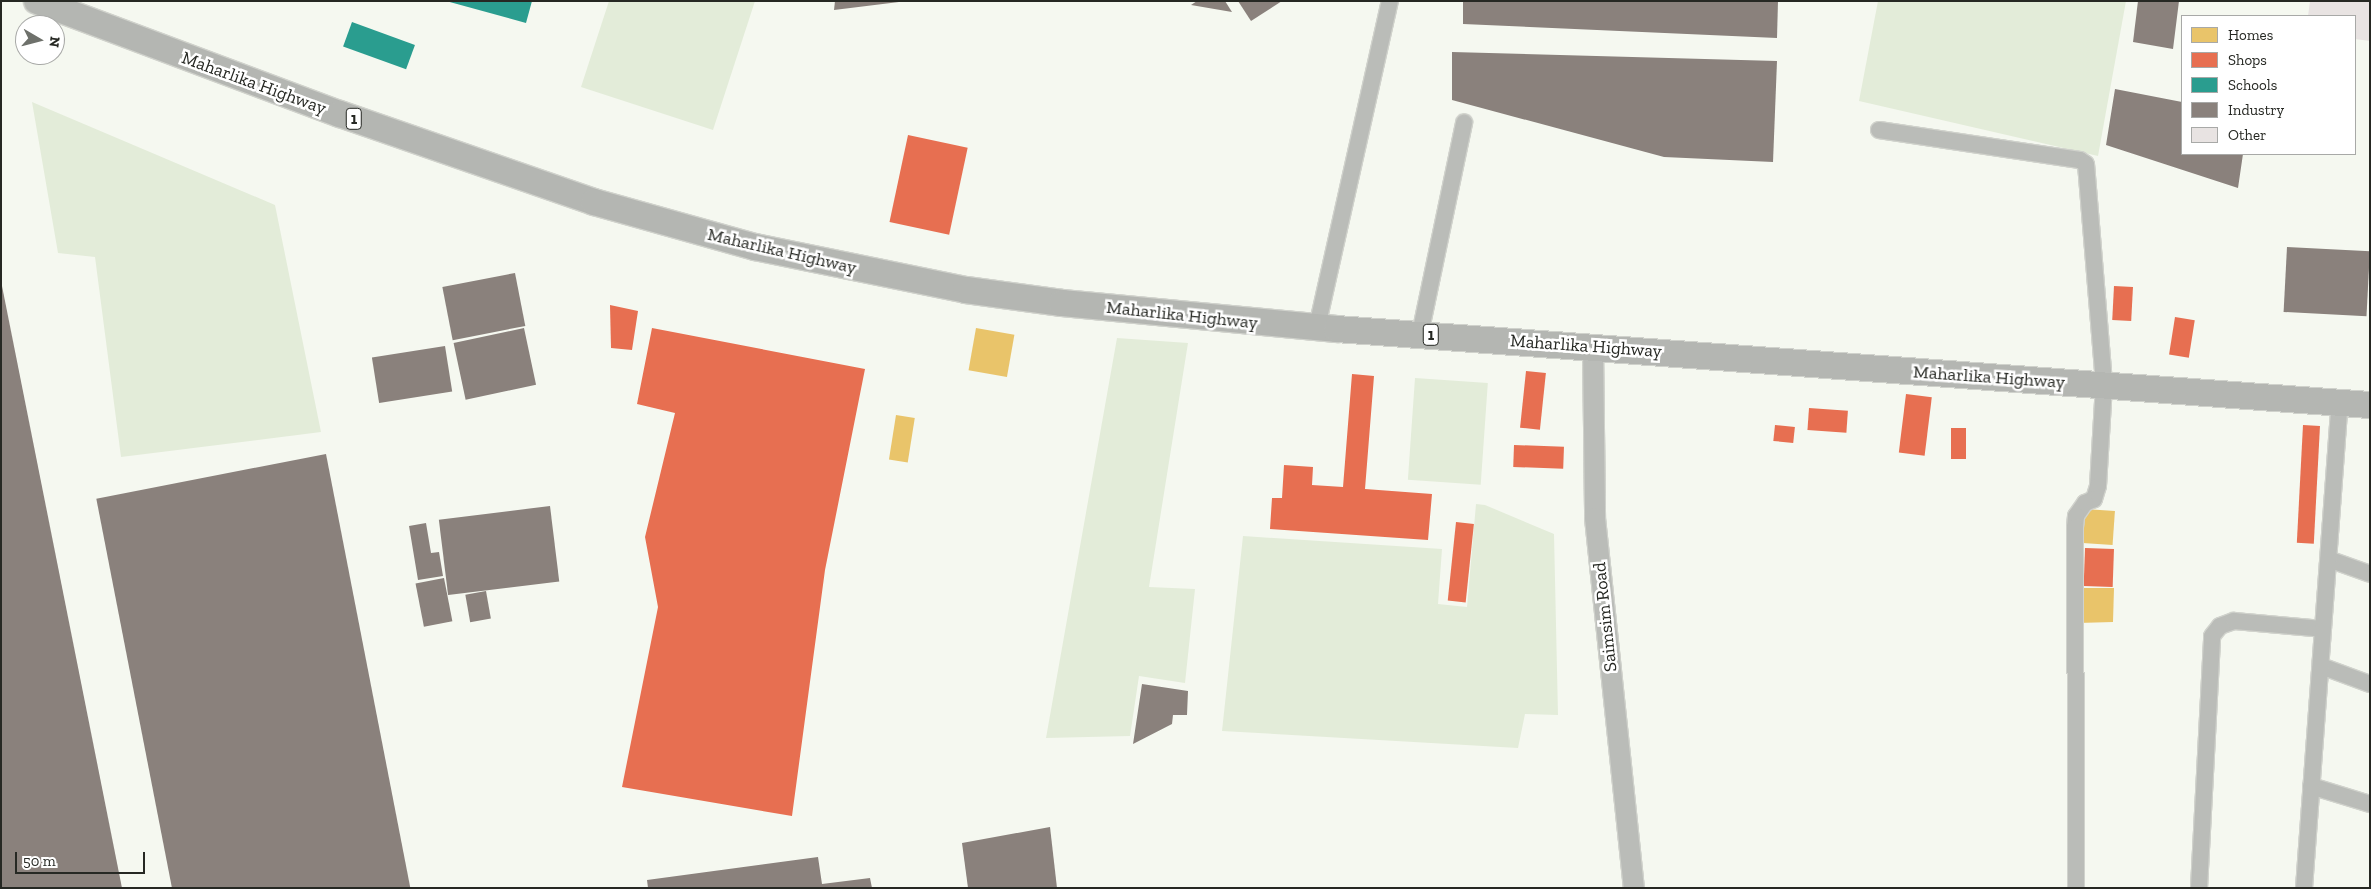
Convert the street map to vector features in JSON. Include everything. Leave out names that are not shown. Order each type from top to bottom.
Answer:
[{"type":"highway","name":"Maharlika Highway","points":[[37,1],[507,174],[755,247],[957,288],[1062,303],[1317,327],[2370,405]]},
{"type":"street","points":[[1317,327],[1390,1]]},
{"type":"street","points":[[1420,334],[1464,123]]},
{"type":"street","points":[[1879,130],[2080,160],[2086,164],[2104,386],[2098,486],[2094,499],[2085,503],[2076,516],[2075,527],[2076,888]]},
{"type":"street","name":"Saimsim Road","points":[[1593,346],[1595,518],[1634,888]]},
{"type":"street","points":[[2304,888],[2330,560],[2340,403]]},
{"type":"street","points":[[2330,560],[2370,574]]},
{"type":"street","points":[[2199,888],[2212,636],[2220,626],[2234,621],[2324,629]]},
{"type":"street","points":[[2321,666],[2370,684]]},
{"type":"street","points":[[2311,786],[2370,804]]},
{"type":"green space","points":[[609,1],[755,1],[713,130],[581,87]]},
{"type":"green space","points":[[1878,1],[2126,1],[2098,156],[1859,101]]},
{"type":"green space","points":[[32,102],[275,205],[321,432],[121,457],[95,257],[58,253]]},
{"type":"green space","points":[[1117,338],[1188,343],[1149,587],[1195,589],[1185,683],[1139,676],[1130,736],[1046,738]]},
{"type":"green space","points":[[1415,378],[1488,383],[1481,485],[1408,480]]},
{"type":"green space","points":[[1476,504],[1485,505],[1554,534],[1558,715],[1525,714],[1518,748],[1222,731],[1243,536],[1442,549],[1438,604],[1467,607]]},
{"type":"building: Homes","points":[[976,328],[1014,335],[1007,377],[969,370]]},
{"type":"building: Homes","points":[[896,415],[915,418],[908,462],[889,459]]},
{"type":"building: Homes","points":[[2085,509],[2115,511],[2113,545],[2083,543]]},
{"type":"building: Homes","points":[[2083,588],[2114,588],[2113,622],[2078,623]]},
{"type":"building: Shops","points":[[908,135],[968,148],[949,235],[889,222]]},
{"type":"building: Shops","points":[[2114,286],[2133,287],[2131,321],[2112,320]]},
{"type":"building: Shops","points":[[610,305],[638,311],[632,350],[611,348]]},
{"type":"building: Shops","points":[[2175,317],[2195,320],[2189,358],[2169,355]]},
{"type":"building: Shops","points":[[652,328],[865,369],[825,570],[792,816],[622,787],[658,607],[645,537],[675,413],[637,404]]},
{"type":"building: Shops","points":[[1526,371],[1546,373],[1540,430],[1520,428]]},
{"type":"building: Shops","points":[[1352,374],[1374,376],[1365,489],[1432,494],[1428,540],[1270,529],[1272,498],[1282,498],[1284,465],[1313,467],[1312,485],[1343,487]]},
{"type":"building: Shops","points":[[1906,394],[1932,397],[1925,456],[1899,453]]},
{"type":"building: Shops","points":[[1809,408],[1848,411],[1846,433],[1807,430]]},
{"type":"building: Shops","points":[[1775,425],[1795,427],[1793,443],[1773,441]]},
{"type":"building: Shops","points":[[2303,425],[2320,426],[2314,544],[2297,543]]},
{"type":"building: Shops","points":[[1951,428],[1966,428],[1966,459],[1951,459]]},
{"type":"building: Shops","points":[[1514,445],[1564,447],[1563,469],[1513,467]]},
{"type":"building: Shops","points":[[1456,522],[1474,524],[1466,602],[1448,601]]},
{"type":"building: Shops","points":[[2085,548],[2114,549],[2113,587],[2084,586]]},
{"type":"building: Schools","points":[[446,1],[532,1],[526,23]]},
{"type":"building: Schools","points":[[352,22],[415,45],[406,69],[343,46]]},
{"type":"building: Industry","points":[[835,1],[899,1],[899,2],[834,10]]},
{"type":"building: Industry","points":[[1197,1],[1225,1],[1232,12],[1191,5]]},
{"type":"building: Industry","points":[[1238,1],[1282,1],[1251,21]]},
{"type":"building: Industry","points":[[1463,1],[1778,1],[1777,38],[1463,24]]},
{"type":"building: Industry","points":[[2138,1],[2179,1],[2173,49],[2133,42]]},
{"type":"building: Industry","points":[[1452,52],[1777,61],[1773,162],[1664,157],[1452,100]]},
{"type":"building: Industry","points":[[2115,89],[2181,102],[2181,155],[2243,155],[2238,188],[2106,145]]},
{"type":"building: Industry","points":[[2287,247],[2370,251],[2366,316],[2284,312]]},
{"type":"building: Industry","points":[[515,273],[525,326],[453,340],[442,287]]},
{"type":"building: Industry","points":[[2,286],[122,888],[1,888]]},
{"type":"building: Industry","points":[[524,328],[536,385],[466,400],[454,343]]},
{"type":"building: Industry","points":[[445,346],[452,391],[379,403],[372,358]]},
{"type":"building: Industry","points":[[326,454],[410,888],[172,888],[96,499]]},
{"type":"building: Industry","points":[[550,506],[559,581],[448,595],[439,520]]},
{"type":"building: Industry","points":[[426,523],[431,553],[439,552],[443,576],[418,580],[409,526]]},
{"type":"building: Industry","points":[[444,578],[452,621],[424,627],[416,584]]},
{"type":"building: Industry","points":[[486,591],[491,619],[470,622],[465,595]]},
{"type":"building: Industry","points":[[1142,684],[1188,691],[1187,715],[1173,715],[1172,724],[1133,744]]},
{"type":"building: Industry","points":[[1050,827],[1057,888],[968,888],[962,843]]},
{"type":"building: Industry","points":[[818,857],[822,884],[870,878],[872,888],[648,888],[647,880]]},
{"type":"building: Other","points":[[2310,1],[2370,1],[2370,41],[2356,39],[2356,15],[2308,15]]}]
